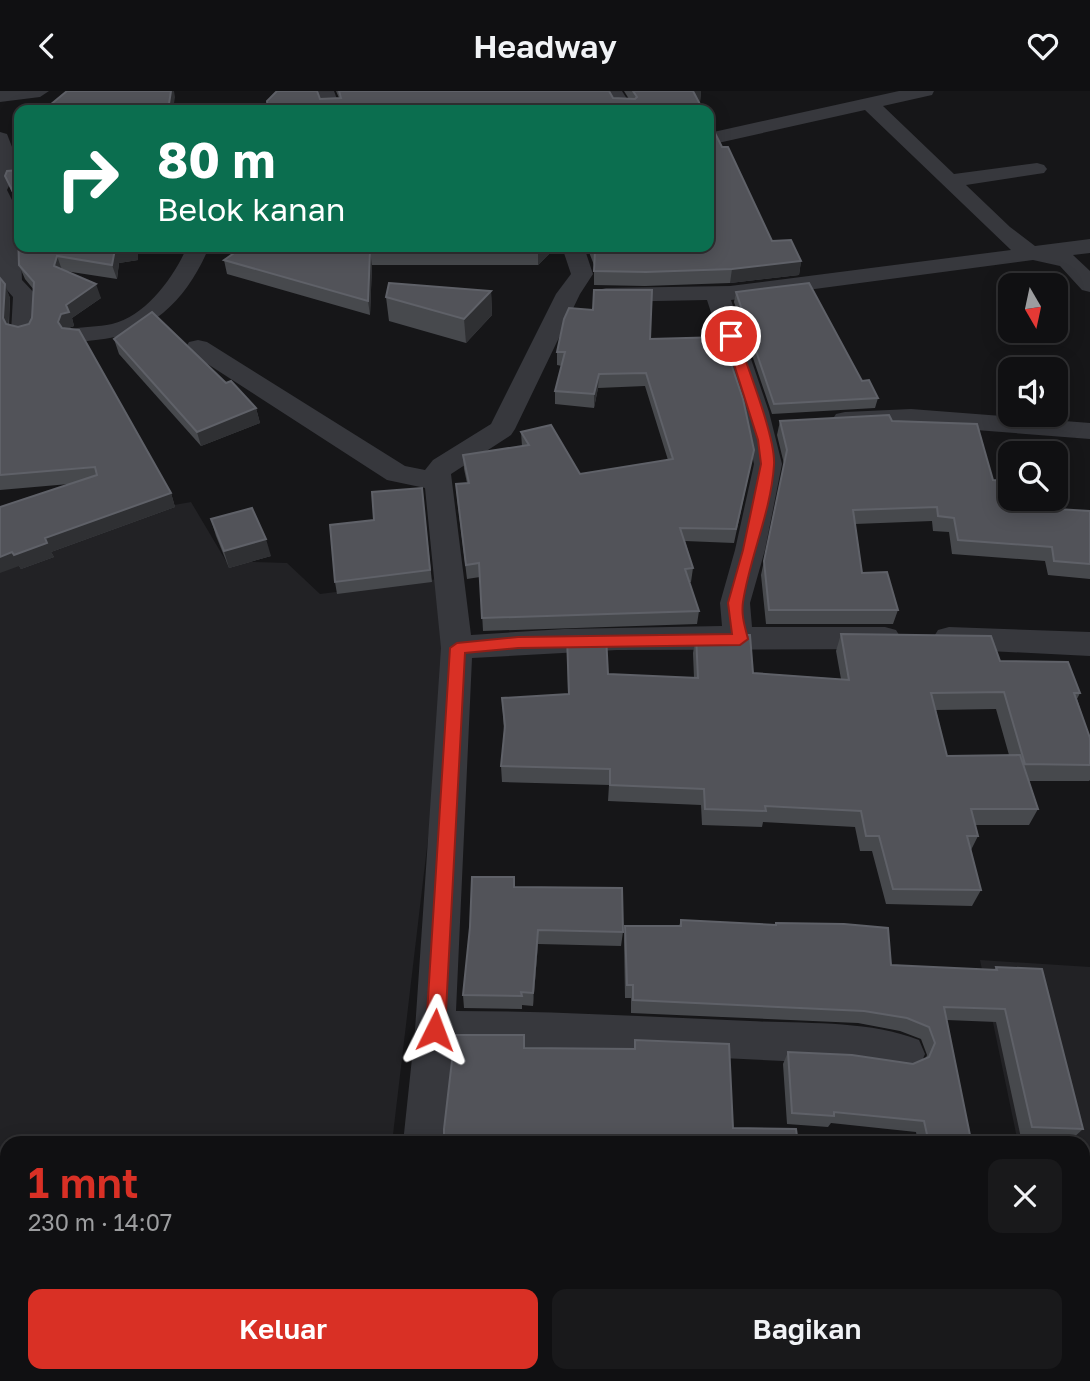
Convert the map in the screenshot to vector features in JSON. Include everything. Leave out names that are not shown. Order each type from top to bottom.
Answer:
[{"type":"street","points":[[9,94],[40,91]]},
{"type":"street","points":[[714,138],[925,91]]},
{"type":"street","points":[[869,103],[1003,232],[1029,253],[1056,256],[1068,261],[1090,285]]},
{"type":"street","points":[[0,138],[4,175]]},
{"type":"street","points":[[949,181],[1037,169]]},
{"type":"street","points":[[0,195],[8,214],[11,281],[25,296],[23,332]]},
{"type":"street","points":[[568,294],[717,294],[1090,246]]},
{"type":"street","points":[[77,335],[110,331],[133,324],[168,295],[196,252]]},
{"type":"street","points":[[425,1136],[435,1030],[457,648],[437,472],[443,465],[502,429],[568,294],[582,274],[575,252]]},
{"type":"street","points":[[717,294],[771,425],[768,464],[750,550],[735,603],[740,639]]},
{"type":"street","points":[[198,347],[397,474],[437,481]]},
{"type":"street","points":[[817,422],[911,417],[1090,431]]},
{"type":"street","points":[[457,648],[518,642],[929,637],[1090,644]]},
{"type":"street","points":[[435,1030],[534,1030],[832,1044],[905,1054]]},
{"type":"shaded area","points":[[191,502],[226,561],[287,563],[320,594],[446,578],[446,687],[393,1136],[0,1136],[0,536]]},
{"type":"shaded area","points":[[980,960],[1090,967],[1090,1136],[1017,1136]]},
{"type":"building","points":[[67,91],[171,91],[169,105],[50,105]]},
{"type":"building","points":[[277,91],[317,91],[320,99],[341,98],[339,91],[609,91],[613,98],[635,99],[637,97],[633,91],[693,91],[700,105],[267,105],[267,101]]},
{"type":"building","points":[[715,133],[722,147],[728,147],[772,241],[791,240],[801,261],[732,269],[594,271],[595,252],[714,252]]},
{"type":"building","points":[[14,170],[14,194],[5,176],[7,171]]},
{"type":"building","points":[[19,252],[114,252],[112,265],[57,256],[54,266],[96,284],[66,305],[69,312],[61,314],[58,322],[62,328],[79,330],[171,493],[45,538],[47,543],[0,557],[0,507],[97,475],[95,467],[0,475],[0,278],[5,284],[3,318],[6,324],[18,327],[29,324],[32,318],[34,282],[19,265]]},
{"type":"building","points":[[236,252],[370,252],[368,301],[224,260]]},
{"type":"building","points":[[389,283],[491,291],[464,319],[386,297]]},
{"type":"building","points":[[809,283],[862,381],[869,380],[878,398],[774,404],[736,292]]},
{"type":"building","points":[[594,290],[652,290],[650,339],[722,337],[743,399],[754,450],[736,529],[680,528],[693,568],[685,569],[699,611],[482,618],[479,563],[466,565],[456,484],[469,483],[463,455],[529,445],[521,432],[551,425],[580,474],[673,459],[646,373],[599,374],[594,394],[555,391],[565,352],[557,352],[564,319],[569,308],[593,310]]},
{"type":"building","points":[[152,312],[226,383],[231,381],[256,408],[197,432],[114,339]]},
{"type":"building","points":[[889,415],[892,421],[977,424],[993,480],[998,480],[998,511],[1090,511],[1090,564],[1054,561],[1052,547],[958,540],[954,518],[938,516],[937,507],[853,510],[862,573],[887,572],[898,610],[769,610],[764,561],[787,450],[780,421]]},
{"type":"building","points":[[422,488],[430,570],[335,582],[330,525],[374,520],[372,492]]},
{"type":"building","points":[[252,508],[266,539],[224,551],[211,519]]},
{"type":"building","points":[[841,634],[991,636],[1000,661],[1068,662],[1080,693],[1074,693],[1090,738],[1090,765],[1025,764],[1004,692],[931,693],[947,756],[1020,755],[1038,809],[971,809],[978,836],[967,836],[981,890],[893,889],[879,836],[866,836],[861,811],[765,806],[766,811],[705,809],[704,789],[610,785],[610,769],[501,766],[505,726],[502,698],[569,694],[567,637],[606,636],[608,674],[698,678],[696,635],[750,635],[753,673],[849,680]]},
{"type":"building","points":[[472,877],[514,877],[514,887],[622,888],[623,932],[538,930],[533,993],[521,992],[522,996],[463,995]]},
{"type":"building","points":[[681,920],[776,925],[844,924],[888,928],[891,965],[997,970],[996,967],[1042,969],[1083,1129],[1032,1127],[1005,1009],[944,1007],[970,1136],[927,1136],[924,1121],[834,1112],[834,1116],[792,1113],[788,1052],[852,1055],[913,1064],[929,1057],[935,1043],[929,1027],[907,1018],[864,1011],[633,1000],[633,985],[627,985],[625,926],[681,926]]},
{"type":"building","points":[[455,1035],[524,1035],[524,1048],[635,1049],[635,1040],[729,1044],[733,1128],[796,1129],[797,1136],[444,1136]]},
{"type":"route","points":[[435,1030],[457,648],[518,642],[740,639],[735,603],[750,550],[768,464],[756,412],[731,336]]}]
